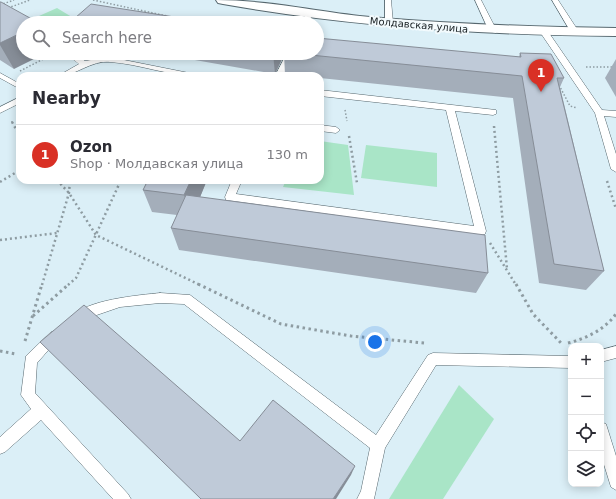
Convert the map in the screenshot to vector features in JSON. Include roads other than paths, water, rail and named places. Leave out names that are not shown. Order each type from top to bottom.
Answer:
[{"type":"street","name":"Молдавская улица","points":[[223,0],[294,16]]},
{"type":"street","name":"Молдавская улица","points":[[324,20],[493,31],[616,32]]},
{"type":"lane","points":[[388,0],[388,23]]},
{"type":"lane","points":[[478,0],[493,31]]},
{"type":"lane","points":[[555,0],[575,32]]},
{"type":"lane","points":[[544,32],[599,113],[616,169]]},
{"type":"lane","points":[[79,60],[84,64]]},
{"type":"lane","points":[[69,72],[84,64],[104,60]]},
{"type":"lane","points":[[114,60],[174,72]]},
{"type":"lane","points":[[282,72],[288,60]]},
{"type":"lane","points":[[3,76],[16,85]]},
{"type":"lane","points":[[324,94],[493,112]]},
{"type":"lane","points":[[0,110],[16,102]]},
{"type":"lane","points":[[235,184],[230,197],[481,231],[450,108]]},
{"type":"lane","points":[[599,113],[616,114]]},
{"type":"lane","points":[[324,128],[336,130]]},
{"type":"lane","points":[[123,499],[28,395],[26,357],[84,314],[120,302],[160,298],[186,299],[378,445]]},
{"type":"lane","points":[[604,355],[616,352]]},
{"type":"lane","points":[[365,499],[368,494],[378,445],[433,359],[568,355]]},
{"type":"lane","points":[[0,447],[41,410]]},
{"type":"lane","points":[[604,440],[616,482]]},
{"type":"place","name":"Ozon","points":[[541,92]]}]
